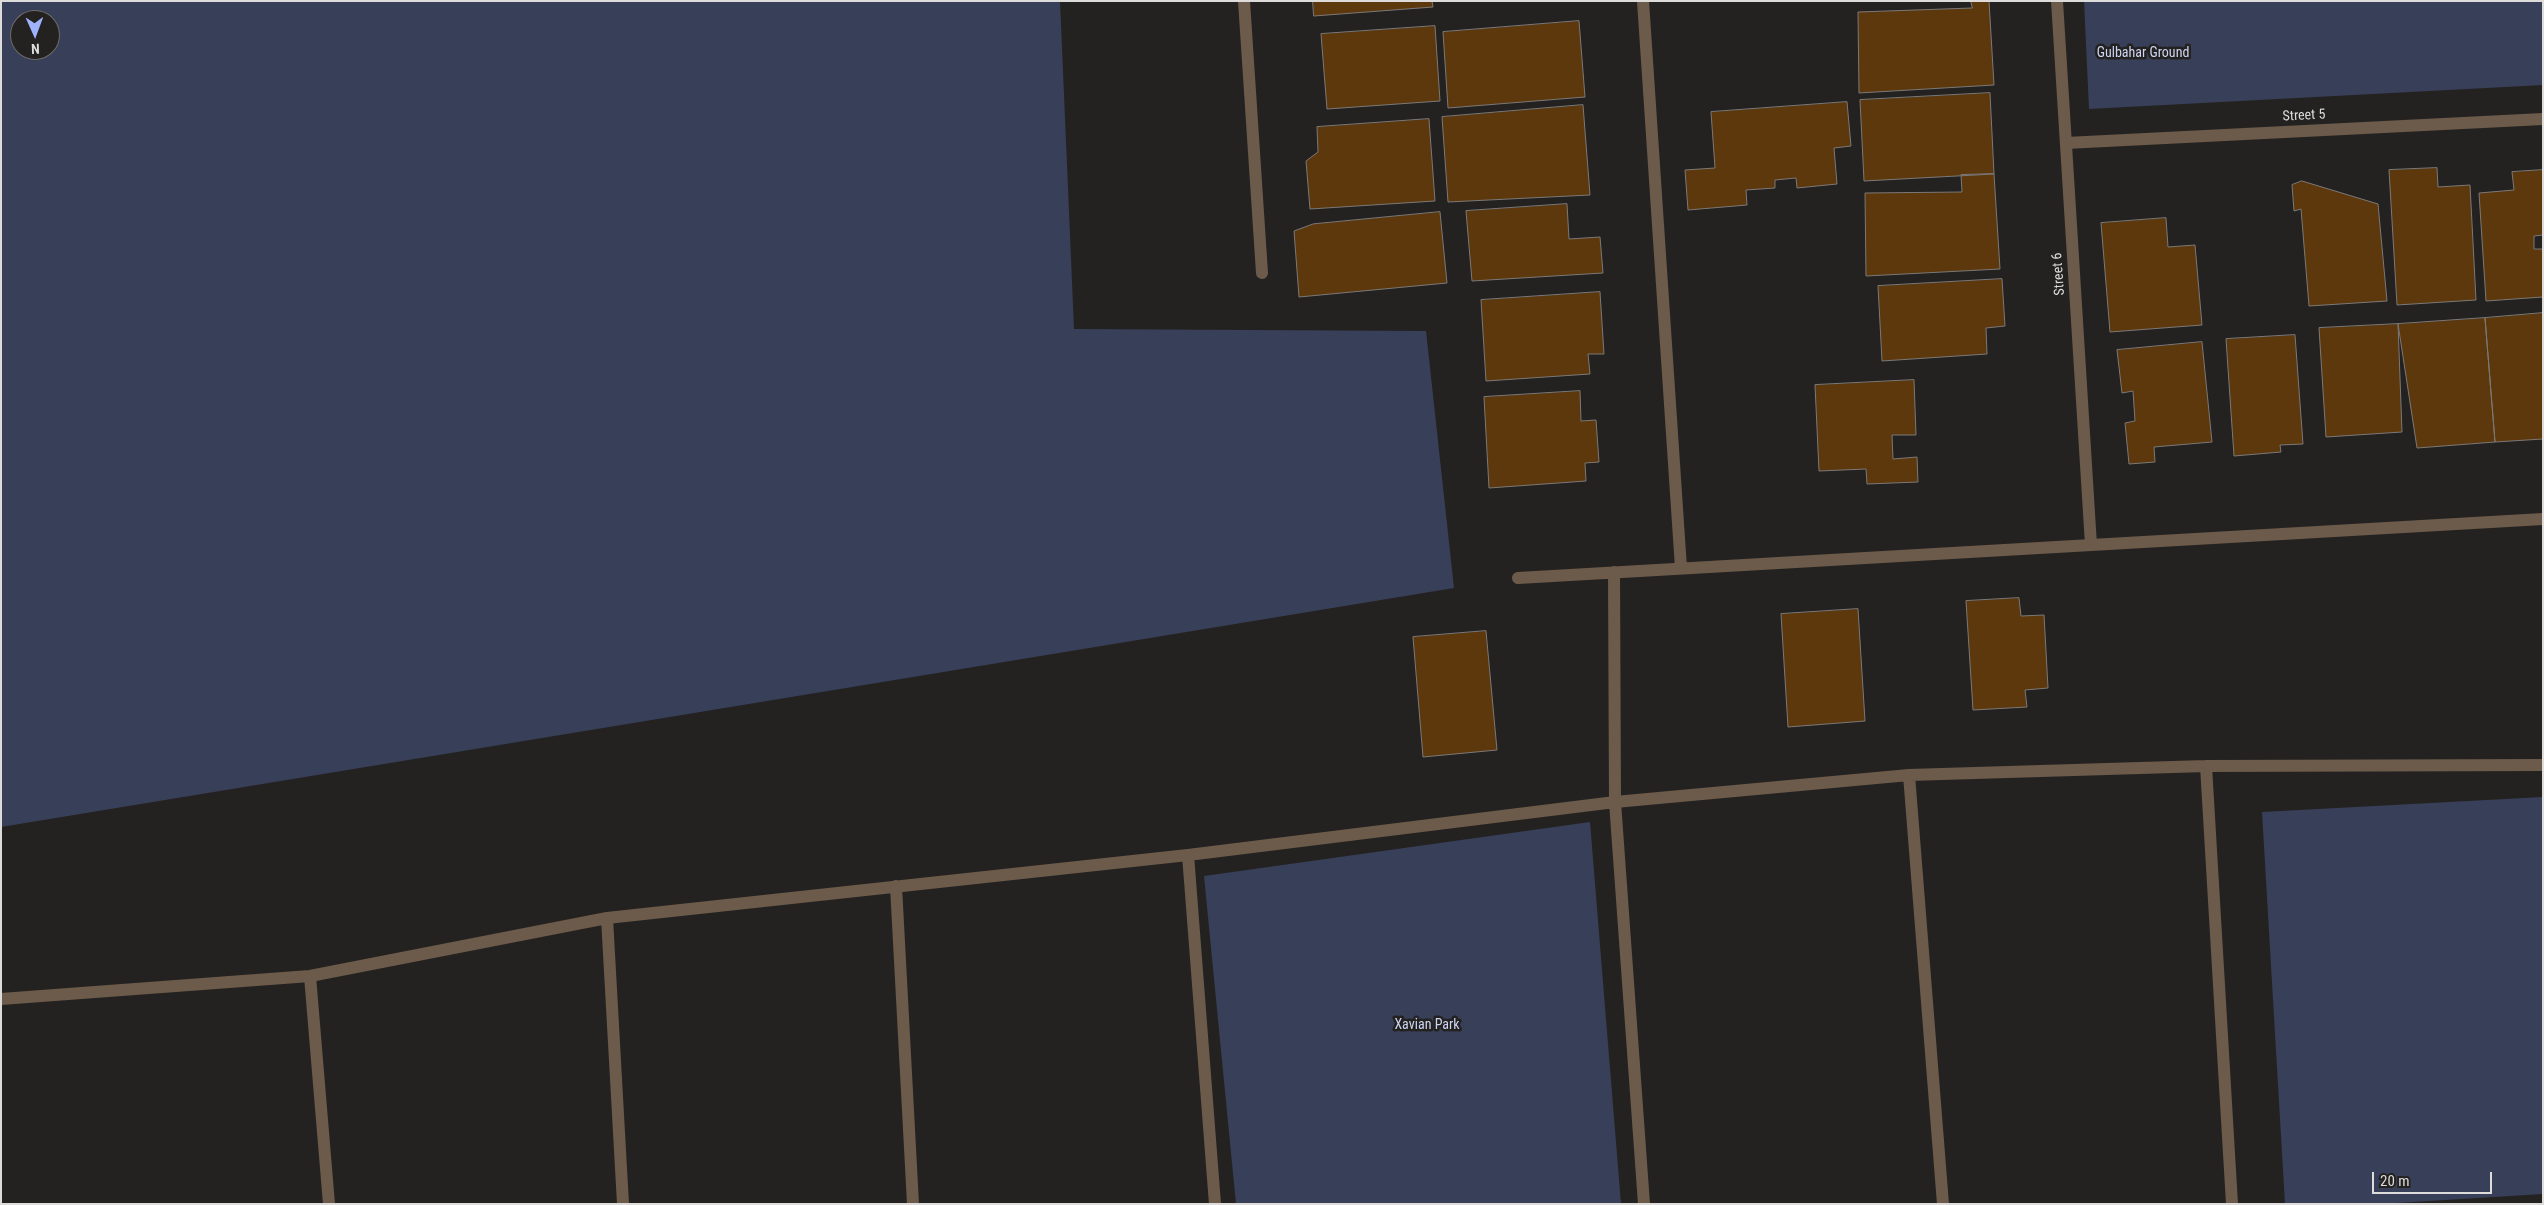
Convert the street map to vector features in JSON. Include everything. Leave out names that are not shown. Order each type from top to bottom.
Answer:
[{"type":"street","points":[[1244,1],[1262,273]]},
{"type":"street","points":[[1644,1],[1681,568]]},
{"type":"street","name":"Street 6","points":[[2057,1],[2091,545]]},
{"type":"street","name":"Street 5","points":[[2066,143],[2543,119]]},
{"type":"street","points":[[1518,578],[2543,519]]},
{"type":"street","points":[[1614,572],[1615,802],[1644,1204]]},
{"type":"street","points":[[1,999],[310,976],[607,918],[1188,855],[1615,802],[1909,775],[2206,766],[2543,765]]},
{"type":"street","points":[[2206,766],[2232,1204]]},
{"type":"street","points":[[1909,775],[1943,1204]]},
{"type":"street","points":[[1188,855],[1215,1204]]},
{"type":"street","points":[[896,886],[913,1204]]},
{"type":"street","points":[[607,918],[624,1204]]},
{"type":"street","points":[[310,976],[329,1204]]},
{"type":"green space","points":[[1,1],[1060,1],[1074,329],[1426,331],[1454,588],[1,827]]},
{"type":"green space","name":"Gulbahar Ground","points":[[2084,1],[2543,1],[2543,85],[2089,109]]},
{"type":"green space","points":[[2543,797],[2543,1194],[2380,1204],[2285,1204],[2262,812]]},
{"type":"green space","name":"Xavian Park","points":[[1590,822],[1621,1204],[1236,1204],[1204,876]]},
{"type":"building","points":[[1313,1],[1432,1],[1433,7],[1314,16]]},
{"type":"building","points":[[1971,1],[1989,1],[1994,85],[1859,93],[1858,12],[1972,8]]},
{"type":"building","points":[[1579,21],[1585,97],[1448,108],[1443,32]]},
{"type":"building","points":[[1435,26],[1440,101],[1327,109],[1321,34]]},
{"type":"building","points":[[1990,93],[1994,174],[1864,181],[1860,100]]},
{"type":"building","points":[[1847,102],[1851,146],[1834,148],[1837,184],[1797,188],[1796,178],[1775,180],[1775,188],[1746,190],[1747,205],[1688,210],[1685,170],[1715,168],[1711,112]]},
{"type":"building","points":[[1583,105],[1590,195],[1448,202],[1442,117]]},
{"type":"building","points":[[1429,119],[1435,201],[1310,209],[1306,161],[1318,152],[1317,127]]},
{"type":"building","points":[[2437,168],[2438,187],[2470,185],[2476,300],[2397,305],[2389,170]]},
{"type":"building","points":[[2543,170],[2543,235],[2534,236],[2534,249],[2543,249],[2543,297],[2486,301],[2479,193],[2514,190],[2512,172]]},
{"type":"building","points":[[1994,174],[2000,269],[1866,276],[1865,193],[1962,192],[1961,175]]},
{"type":"building","points":[[2302,181],[2378,204],[2387,301],[2309,306],[2301,209],[2294,211],[2292,185]]},
{"type":"building","points":[[1567,204],[1569,239],[1600,237],[1603,273],[1472,281],[1466,211]]},
{"type":"building","points":[[1440,212],[1447,283],[1299,297],[1294,231],[1313,224]]},
{"type":"building","points":[[2166,218],[2168,247],[2195,245],[2202,325],[2110,332],[2101,223]]},
{"type":"building","points":[[2002,279],[2005,326],[1986,328],[1987,354],[1882,361],[1878,286]]},
{"type":"building","points":[[1600,292],[1604,354],[1588,354],[1590,374],[1486,381],[1481,300]]},
{"type":"building","points":[[2543,313],[2543,439],[2495,442],[2485,318]]},
{"type":"building","points":[[2485,318],[2495,442],[2417,448],[2398,324]]},
{"type":"building","points":[[2398,324],[2402,432],[2326,437],[2319,328]]},
{"type":"building","points":[[2295,335],[2303,444],[2280,445],[2281,452],[2234,456],[2226,339]]},
{"type":"building","points":[[2202,342],[2212,442],[2154,447],[2155,462],[2129,464],[2125,423],[2135,421],[2133,391],[2122,393],[2117,350]]},
{"type":"building","points":[[1914,380],[1916,435],[1892,435],[1893,459],[1917,457],[1918,482],[1867,484],[1866,469],[1819,471],[1815,385]]},
{"type":"building","points":[[1580,391],[1581,421],[1596,420],[1599,462],[1585,463],[1586,481],[1489,488],[1484,397]]},
{"type":"building","points":[[2019,598],[2021,616],[2044,615],[2048,688],[2025,690],[2027,707],[1973,710],[1966,601]]},
{"type":"building","points":[[1858,609],[1865,721],[1788,727],[1781,614]]},
{"type":"building","points":[[1486,631],[1497,750],[1423,757],[1413,637]]}]
